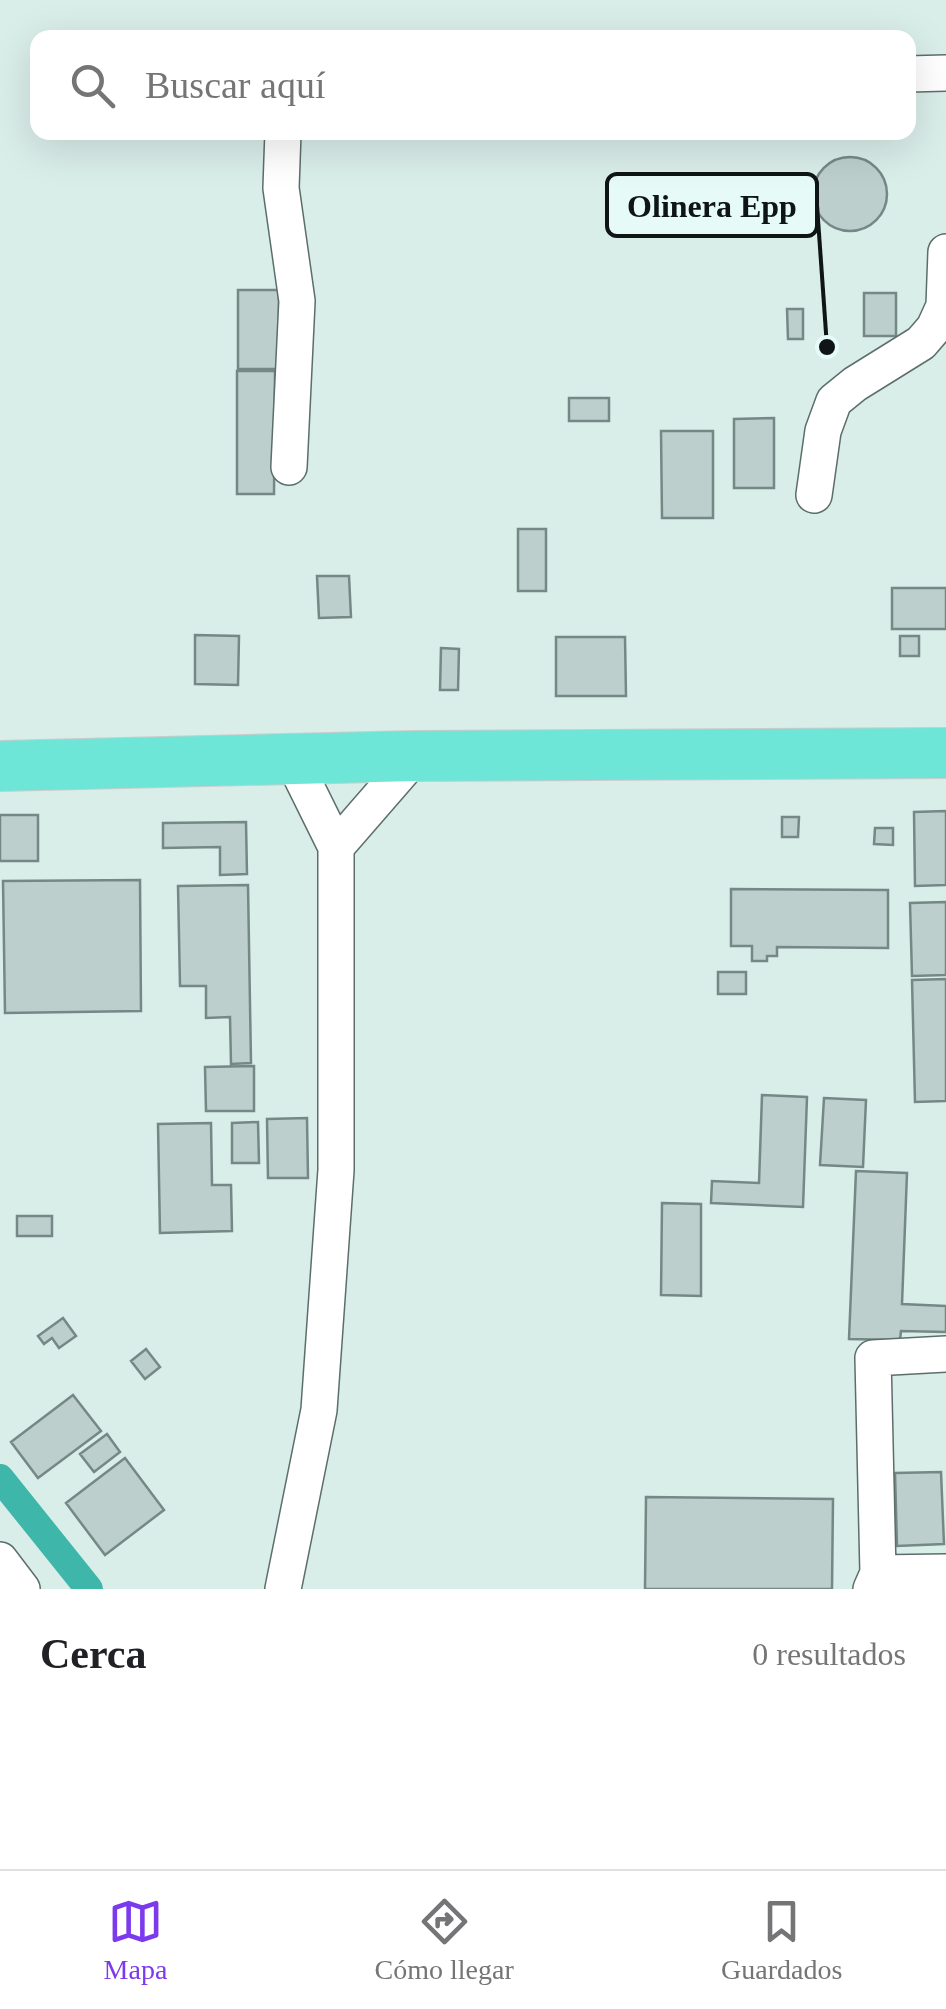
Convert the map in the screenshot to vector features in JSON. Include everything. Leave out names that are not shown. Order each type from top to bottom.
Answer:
[{"type":"highway","points":[[0,766],[416,756],[946,753]]},
{"type":"lane","points":[[916,74],[946,73]]},
{"type":"lane","points":[[284,140],[281,188],[297,301],[289,466]]},
{"type":"lane","points":[[814,495],[822,431],[834,402],[855,384],[921,343],[934,328],[944,306],[946,252]]},
{"type":"lane","points":[[336,847],[416,756]]},
{"type":"lane","points":[[284,1589],[319,1410],[336,1170],[336,847],[294,760]]},
{"type":"lane","points":[[946,1354],[873,1358],[874,1581],[946,1572]]},
{"type":"lane","points":[[0,1560],[22,1589]]},
{"type":"building","points":[[850,157],[876,168],[887,194],[876,220],[850,231],[824,220],[813,194],[824,168]]},
{"type":"building","points":[[238,290],[279,290],[279,369],[238,369]]},
{"type":"building","points":[[864,293],[896,293],[896,336],[864,336]]},
{"type":"building","points":[[787,309],[803,309],[803,339],[788,339]]},
{"type":"building","points":[[237,371],[275,371],[274,494],[237,494]]},
{"type":"building","points":[[569,398],[609,398],[609,421],[569,421]]},
{"type":"building","points":[[774,418],[774,488],[734,488],[734,419]]},
{"type":"building","points":[[661,431],[713,431],[713,518],[662,518]]},
{"type":"building","points":[[518,529],[546,529],[546,591],[518,591]]},
{"type":"building","points":[[317,576],[349,576],[351,617],[319,618]]},
{"type":"building","points":[[892,588],[946,588],[946,629],[892,629]]},
{"type":"building","points":[[195,635],[239,636],[238,685],[195,684]]},
{"type":"building","points":[[900,636],[919,636],[919,656],[900,656]]},
{"type":"building","points":[[556,637],[625,637],[626,696],[556,696]]},
{"type":"building","points":[[441,648],[459,649],[458,690],[440,690]]},
{"type":"building","points":[[946,811],[946,885],[915,886],[914,812]]},
{"type":"building","points":[[0,815],[38,815],[38,861],[0,861]]},
{"type":"building","points":[[782,817],[799,817],[798,837],[782,837]]},
{"type":"building","points":[[246,822],[247,874],[220,875],[220,847],[163,848],[163,823]]},
{"type":"building","points":[[875,828],[893,828],[893,845],[874,844]]},
{"type":"building","points":[[140,880],[141,1011],[5,1013],[3,881]]},
{"type":"building","points":[[248,885],[251,1063],[231,1064],[230,1017],[206,1018],[206,986],[180,986],[178,886]]},
{"type":"building","points":[[731,889],[888,890],[888,948],[777,947],[777,956],[752,961],[752,946],[731,946]]},
{"type":"building","points":[[946,902],[946,975],[912,976],[910,903]]},
{"type":"building","points":[[718,972],[746,972],[746,994],[718,994]]},
{"type":"building","points":[[946,979],[946,1101],[915,1102],[912,980]]},
{"type":"building","points":[[254,1066],[254,1111],[206,1111],[205,1067]]},
{"type":"building","points":[[762,1095],[807,1097],[803,1207],[711,1203],[712,1181],[759,1183]]},
{"type":"building","points":[[824,1098],[866,1100],[863,1167],[820,1165]]},
{"type":"building","points":[[307,1118],[308,1178],[268,1178],[267,1119]]},
{"type":"building","points":[[258,1122],[259,1163],[232,1163],[232,1123]]},
{"type":"building","points":[[211,1123],[212,1185],[231,1185],[232,1231],[160,1233],[158,1124]]},
{"type":"building","points":[[856,1171],[907,1173],[902,1304],[946,1306],[946,1332],[901,1331],[900,1340],[849,1339]]},
{"type":"building","points":[[662,1203],[701,1204],[701,1296],[661,1295]]},
{"type":"building","points":[[17,1216],[52,1216],[52,1236],[17,1236]]},
{"type":"building","points":[[63,1318],[76,1336],[59,1348],[52,1338],[44,1344],[38,1336]]},
{"type":"building","points":[[146,1349],[160,1367],[145,1379],[131,1361]]},
{"type":"building","points":[[73,1395],[101,1431],[38,1478],[11,1442]]},
{"type":"building","points":[[107,1434],[120,1452],[94,1472],[80,1454]]},
{"type":"building","points":[[125,1458],[164,1510],[105,1555],[66,1503]]},
{"type":"building","points":[[941,1472],[944,1544],[897,1546],[895,1473]]},
{"type":"building","points":[[646,1497],[833,1499],[832,1589],[645,1589]]},
{"type":"waterway","points":[[0,1478],[89,1589]]},
{"type":"place","name":"Olinera Epp","points":[[827,347]]}]
